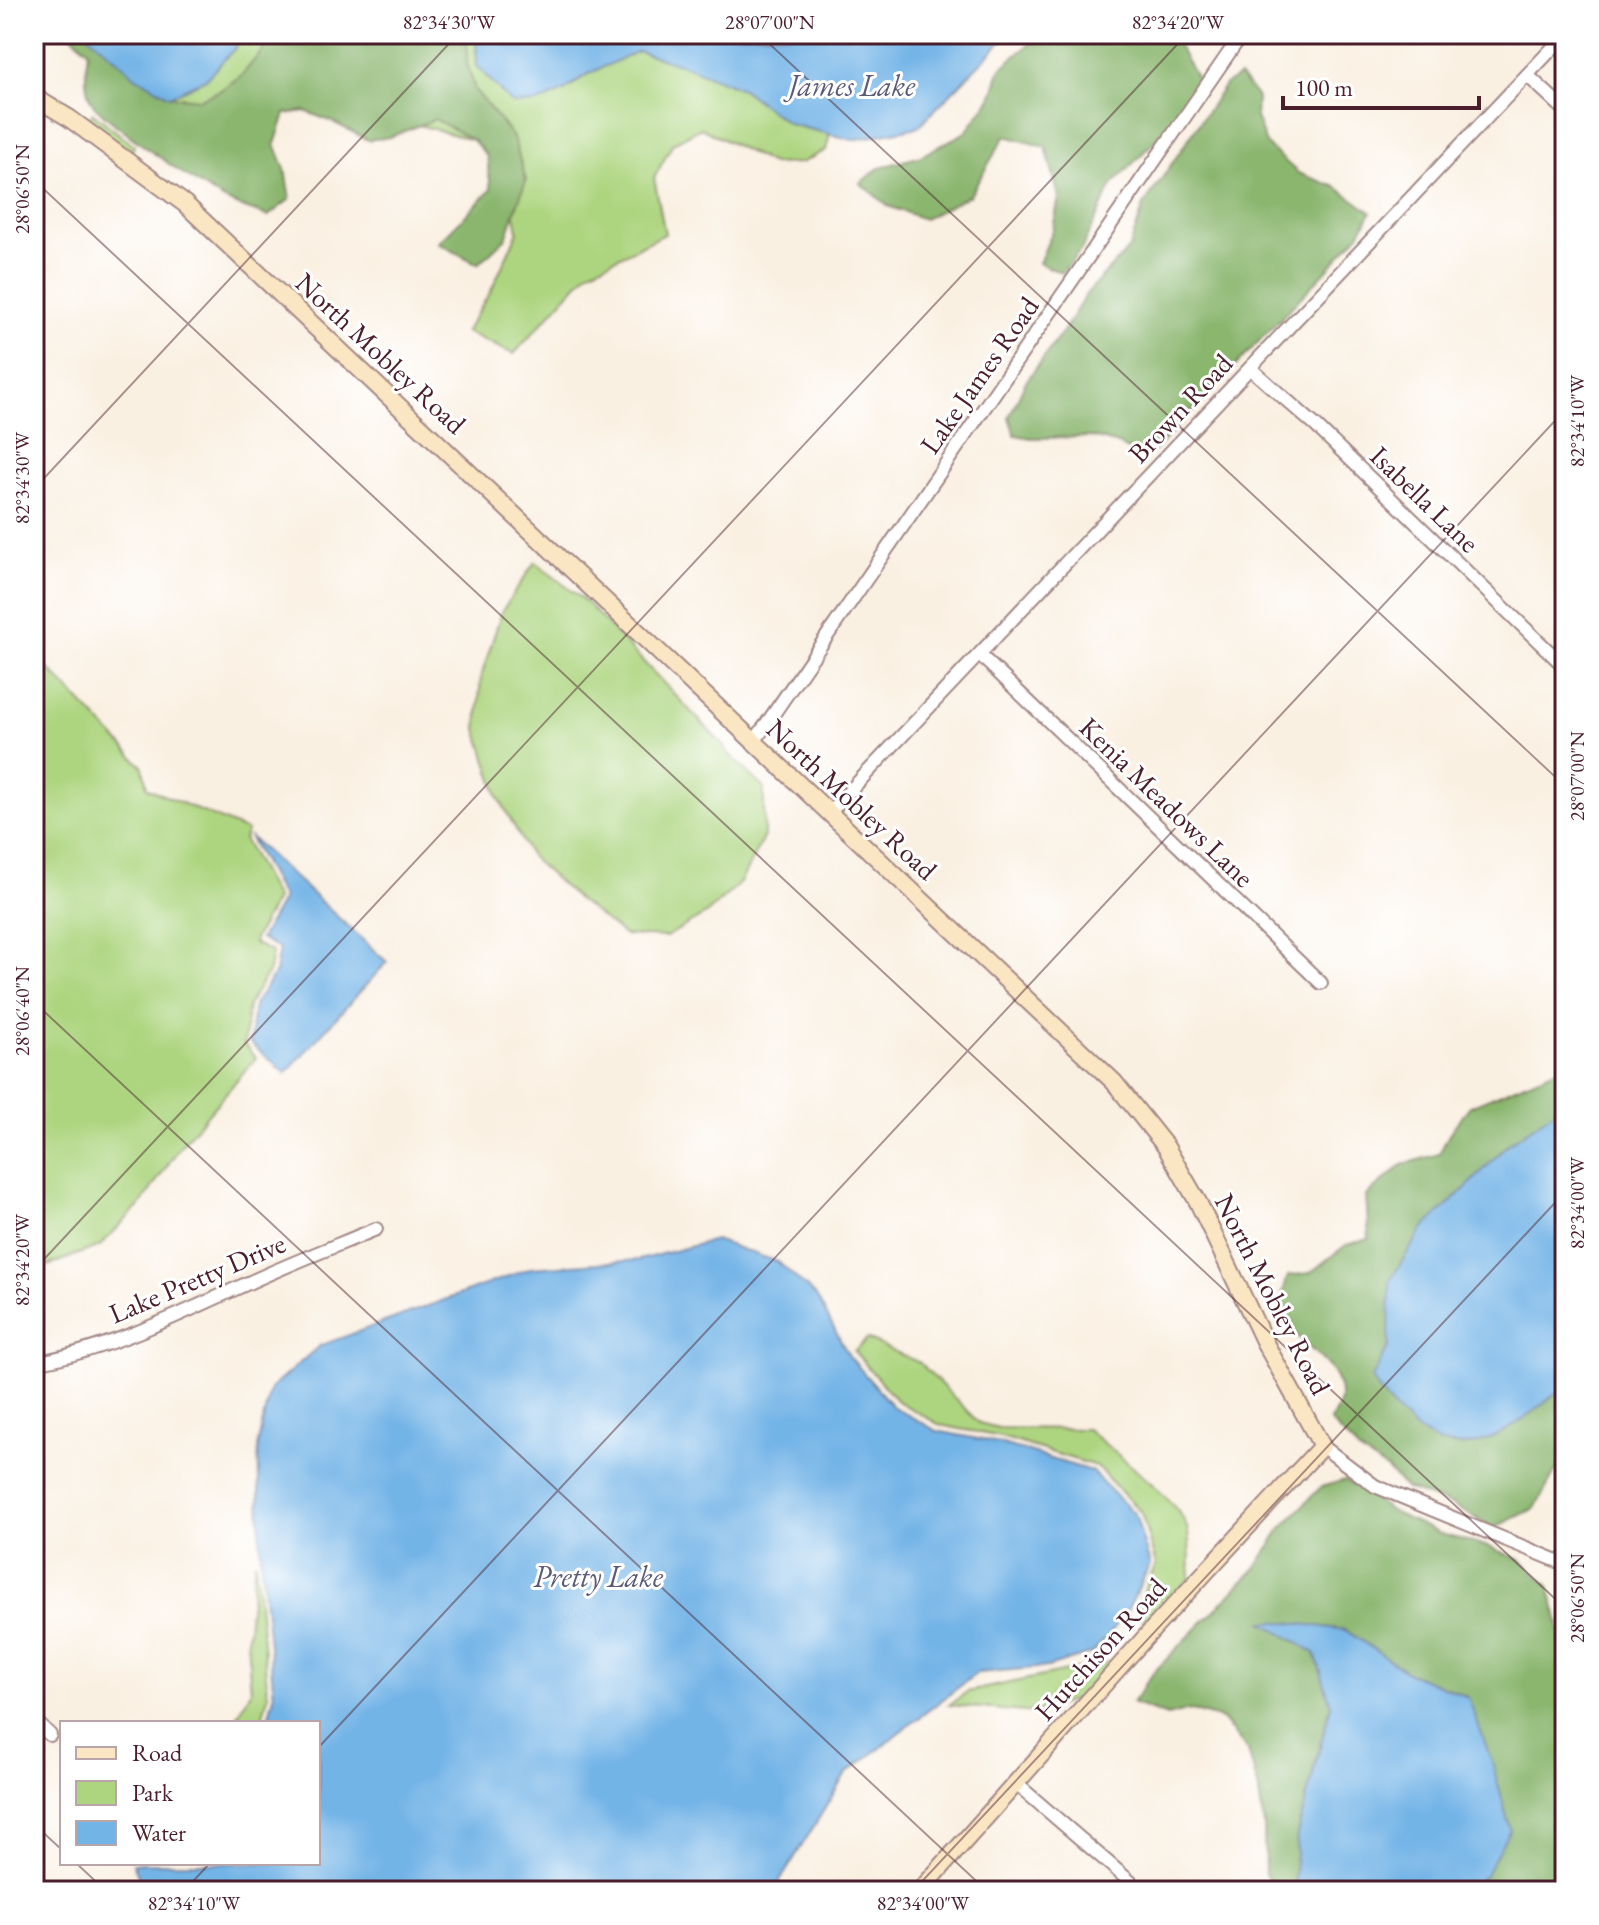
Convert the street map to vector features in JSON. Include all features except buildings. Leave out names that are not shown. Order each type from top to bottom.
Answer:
[{"type":"street","name":"Lake James Road","points":[[754,742],[1242,34]]},
{"type":"street","name":"Brown Road","points":[[829,813],[1565,35]]},
{"type":"street","points":[[1527,75],[1565,110]]},
{"type":"street","name":"North Mobley Road","points":[[34,97],[69,118],[185,204],[1114,1082],[1166,1147],[1198,1202],[1265,1343],[1322,1446],[1375,1486],[1565,1564]]},
{"type":"street","name":"Isabella Lane","points":[[1250,368],[1316,426],[1565,667]]},
{"type":"street","name":"Kenia Meadows Lane","points":[[980,655],[1321,983]]},
{"type":"street","name":"Lake Pretty Drive","points":[[34,1363],[64,1358],[158,1324],[376,1229]]},
{"type":"street","name":"Hutchison Road","points":[[920,1891],[1322,1446]]},
{"type":"street","points":[[34,1720],[50,1735]]},
{"type":"street","points":[[1017,1781],[1019,1786],[1141,1891]]},
{"type":"green space","points":[[70,34],[87,34],[170,96],[200,99],[219,91],[242,75],[267,45],[269,34],[467,34],[467,63],[475,90],[513,137],[526,180],[506,238],[478,264],[438,243],[491,190],[487,156],[473,140],[435,119],[390,137],[368,140],[305,111],[285,114],[275,144],[285,169],[290,199],[268,216],[227,201],[152,152],[96,108],[87,87],[88,50]]},
{"type":"green space","points":[[237,34],[476,34],[477,66],[564,91],[588,74],[638,51],[742,89],[789,124],[830,134],[826,150],[801,163],[772,164],[701,128],[673,143],[654,178],[665,234],[588,272],[514,354],[465,332],[491,291],[518,231],[507,170],[473,140],[419,125],[373,134],[330,107],[284,114],[228,172],[92,38],[135,76],[236,46]]},
{"type":"green space","points":[[1042,34],[1171,34],[1199,82],[1163,132],[1112,185],[1081,250],[1062,273],[1039,263],[1053,230],[1059,197],[1046,147],[1005,136],[970,195],[924,219],[888,206],[860,183],[879,168],[921,156],[966,132],[991,98],[1001,68]]},
{"type":"green space","points":[[1239,76],[1257,97],[1256,117],[1266,144],[1298,173],[1336,187],[1371,212],[1359,234],[1152,453],[1133,453],[1118,444],[1093,437],[1031,438],[1015,435],[1009,417],[1025,383],[1087,293],[1130,247],[1144,205],[1225,85]]},
{"type":"green space","points":[[75,113],[89,118],[93,113],[134,146],[130,154]]},
{"type":"green space","points":[[535,562],[586,602],[764,788],[764,836],[740,883],[707,913],[666,937],[624,935],[576,898],[531,857],[498,796],[477,729],[481,677],[502,611]]},
{"type":"green space","points":[[38,662],[49,669],[143,767],[147,788],[247,831],[244,839],[276,899],[253,941],[272,952],[269,971],[248,1005],[244,1044],[256,1058],[182,1144],[141,1204],[100,1246],[34,1271],[34,666]]},
{"type":"green space","points":[[1565,1066],[1565,1455],[1535,1508],[1494,1528],[1452,1505],[1407,1489],[1386,1469],[1359,1451],[1330,1422],[1340,1402],[1338,1384],[1332,1371],[1291,1328],[1284,1315],[1282,1297],[1288,1276],[1310,1273],[1346,1245],[1369,1239],[1366,1196],[1402,1165],[1439,1154],[1452,1129],[1470,1106]]},
{"type":"green space","points":[[867,1339],[920,1363],[979,1423],[999,1428],[1087,1429],[1143,1476],[1182,1517],[1188,1534],[1190,1578],[1144,1629],[1140,1599],[1156,1565],[1141,1512],[1096,1466],[1001,1437],[940,1425],[896,1400],[854,1351]]},
{"type":"green space","points":[[1345,1480],[1391,1511],[1440,1534],[1489,1547],[1521,1560],[1549,1586],[1558,1619],[1565,1674],[1565,1891],[1469,1891],[1486,1874],[1468,1697],[1409,1673],[1345,1630],[1315,1653],[1331,1704],[1297,1835],[1294,1891],[1275,1891],[1265,1874],[1264,1825],[1258,1786],[1248,1751],[1222,1719],[1190,1710],[1167,1716],[1132,1703],[1154,1672],[1255,1569],[1281,1529],[1321,1487]]},
{"type":"green space","points":[[255,1560],[268,1696],[262,1721],[235,1721],[251,1691],[247,1639]]},
{"type":"green space","points":[[1114,1661],[1083,1697],[1036,1713],[949,1705],[967,1692]]},
{"type":"water","points":[[87,34],[237,34],[237,46],[206,79],[170,96],[135,76]]},
{"type":"water","name":"James Lake","points":[[476,34],[1009,34],[918,127],[853,140],[789,124],[742,89],[638,51],[588,74],[564,91],[538,103],[512,104],[477,66]]},
{"type":"water","points":[[249,836],[387,962],[286,1073],[250,1043],[254,1005],[275,973],[279,948],[260,939],[283,899]]},
{"type":"water","points":[[1565,1108],[1565,1386],[1528,1416],[1488,1439],[1468,1445],[1448,1444],[1427,1437],[1392,1405],[1372,1378],[1389,1346],[1390,1280],[1423,1229],[1508,1144],[1558,1109]]},
{"type":"water","name":"Pretty Lake","points":[[715,1240],[778,1262],[816,1296],[849,1356],[892,1406],[937,1431],[999,1443],[1091,1471],[1135,1514],[1150,1565],[1125,1615],[1093,1653],[1048,1667],[977,1673],[846,1774],[774,1891],[144,1891],[134,1865],[320,1865],[320,1721],[268,1721],[274,1696],[261,1565],[258,1443],[270,1389],[319,1346],[531,1268],[639,1260]]},
{"type":"water","points":[[1262,1622],[1288,1622],[1345,1630],[1409,1673],[1468,1697],[1492,1762],[1510,1829],[1486,1874],[1469,1891],[1294,1891],[1297,1835],[1331,1705],[1315,1653]]}]
